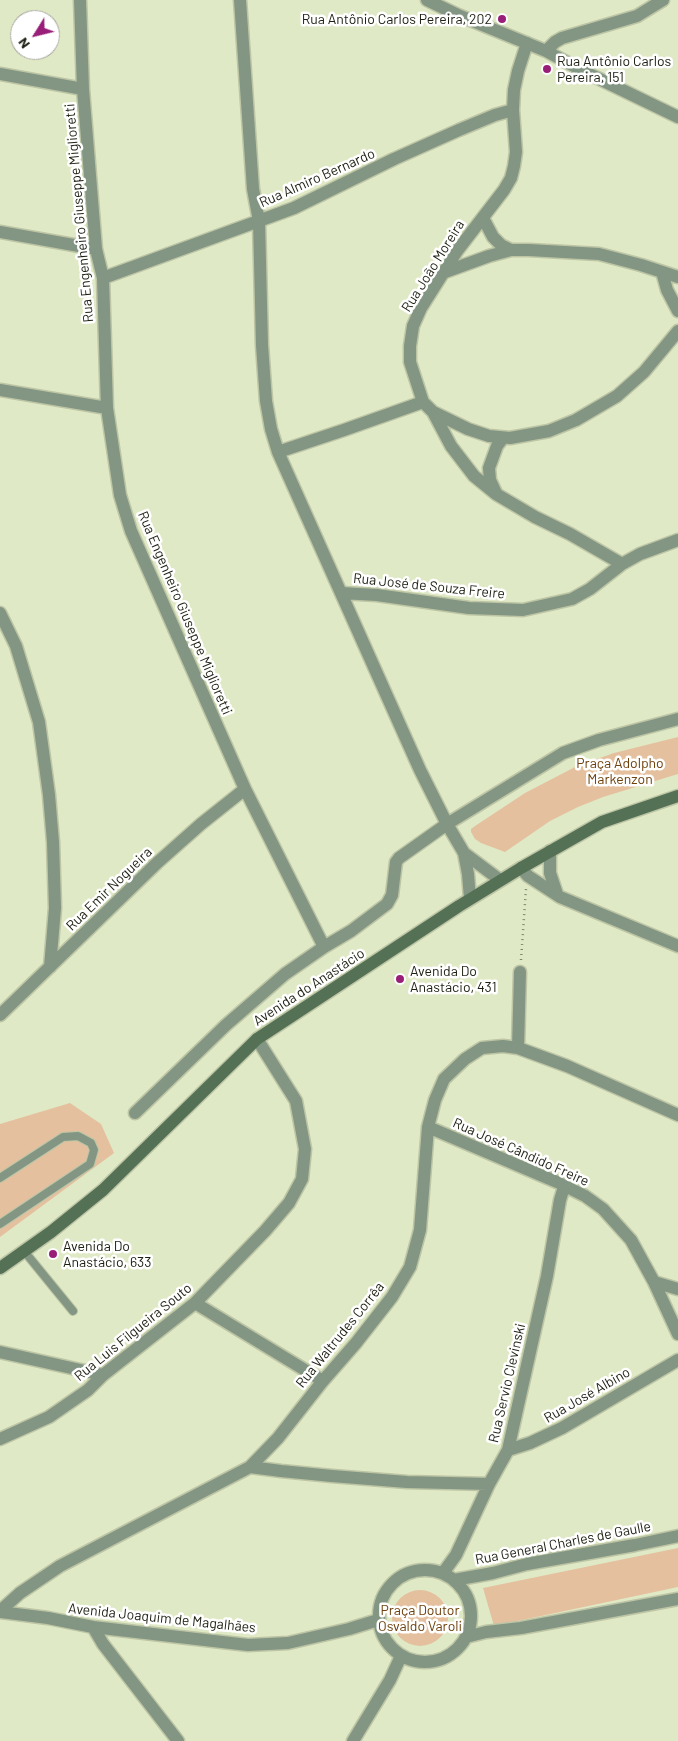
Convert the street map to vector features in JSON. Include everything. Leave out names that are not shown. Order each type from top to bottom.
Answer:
[{"type":"main road","name":"Avenida do Anastácio","points":[[0,1268],[103,1190],[257,1039],[470,898],[500,880],[525,872],[550,851],[602,822],[678,796]]},
{"type":"street","name":"Rua Engenheiro Giuseppe Miglioretti","points":[[80,0],[83,89],[96,249],[103,278],[108,408],[120,495],[131,531],[244,789],[324,947]]},
{"type":"street","points":[[240,0],[253,189],[259,221],[261,316],[266,401],[271,429],[278,452],[420,770],[446,824],[464,853],[470,898]]},
{"type":"street","points":[[427,0],[451,12],[546,51],[678,117]]},
{"type":"street","points":[[546,51],[555,42],[570,35],[637,16],[663,0]]},
{"type":"street","name":"Rua João Moreira","points":[[527,43],[518,71],[513,110],[516,152],[514,166],[504,190],[457,251],[421,308],[413,326],[410,362],[423,402],[432,412],[451,446],[474,476],[496,494],[535,517],[579,538],[622,564]]},
{"type":"street","points":[[0,74],[83,89]]},
{"type":"street","name":"Rua Almiro Bernardo","points":[[103,278],[294,208],[394,159],[468,126],[513,110]]},
{"type":"street","points":[[484,218],[493,237],[501,245],[511,250]]},
{"type":"street","points":[[0,232],[96,249]]},
{"type":"street","points":[[445,272],[511,250],[529,250],[599,254],[678,277]]},
{"type":"street","points":[[662,272],[667,290],[678,311]]},
{"type":"street","points":[[432,412],[468,429],[489,436],[510,438],[548,431],[576,420],[618,396],[644,372],[678,331]]},
{"type":"street","points":[[0,390],[108,408]]},
{"type":"street","points":[[278,452],[423,402]]},
{"type":"street","points":[[496,494],[490,480],[489,468],[497,446],[503,438]]},
{"type":"street","points":[[622,564],[640,554],[678,540]]},
{"type":"street","name":"Rua José de Souza Freire","points":[[341,593],[377,595],[469,608],[523,610],[572,599],[590,589],[622,564]]},
{"type":"street","points":[[0,613],[16,646],[24,670],[39,722],[43,749],[53,842],[55,899],[50,966]]},
{"type":"street","name":"Avenida do Anastácio","points":[[135,1113],[252,1002],[286,974],[324,947],[351,931],[387,904],[392,895],[396,862],[399,858],[446,824],[563,753],[599,740],[678,719]]},
{"type":"street","name":"Rua Emir Nogueira","points":[[0,1015],[157,863],[244,789]]},
{"type":"street","points":[[550,851],[550,873],[556,894]]},
{"type":"street","points":[[464,853],[500,880]]},
{"type":"street","points":[[525,872],[556,894],[678,946]]},
{"type":"street","points":[[518,1048],[520,972]]},
{"type":"street","name":"Rua Luis Filgueira Souto","points":[[0,1439],[49,1417],[88,1390],[103,1375],[195,1303],[271,1224],[289,1202],[302,1179],[306,1149],[296,1101],[257,1039]]},
{"type":"street","name":"Rua Waltrudes Corrêa","points":[[250,1466],[278,1438],[356,1343],[392,1297],[410,1267],[420,1230],[428,1127],[434,1100],[444,1079],[465,1059],[482,1048],[503,1046],[518,1048],[568,1066],[678,1115]]},
{"type":"street","name":"Rua José Cândido Freire","points":[[428,1127],[543,1176],[585,1196],[603,1209],[630,1240],[654,1282],[678,1334]]},
{"type":"street","name":"Rua Servio Clevinski","points":[[449,1576],[456,1555],[488,1484],[508,1450],[564,1187]]},
{"type":"street","points":[[654,1282],[678,1289]]},
{"type":"street","points":[[195,1303],[323,1381]]},
{"type":"street","points":[[0,1352],[103,1375]]},
{"type":"street","name":"Rua José Albino","points":[[508,1450],[530,1443],[562,1428],[678,1360]]},
{"type":"street","points":[[0,1611],[20,1593],[60,1566],[250,1466],[281,1472],[407,1482],[488,1484]]},
{"type":"street","name":"Rua General Charles de Gaulle","points":[[449,1576],[493,1573],[527,1564],[678,1536]]},
{"type":"street","points":[[425,1569],[449,1576],[467,1597],[471,1617],[466,1637],[454,1652],[438,1661],[419,1662],[402,1656],[390,1647],[382,1634],[378,1620],[381,1601],[390,1584],[406,1573],[425,1569]]},
{"type":"street","points":[[466,1637],[678,1599]]},
{"type":"street","name":"Avenida Joaquim de Magalhães","points":[[0,1611],[48,1618],[93,1628],[248,1645],[288,1643],[349,1629],[378,1620]]},
{"type":"street","points":[[93,1628],[103,1644],[178,1741]]},
{"type":"street","points":[[353,1741],[390,1680],[402,1656]]},
{"type":"lane","points":[[0,1178],[63,1137],[78,1136],[91,1143],[94,1150],[90,1164],[0,1224]]},
{"type":"lane","points":[[24,1251],[73,1311]]},
{"type":"path","points":[[520,972],[525,872]]},
{"type":"green space","name":"Praça Adolpho Markenzon","points":[[678,737],[678,774],[603,797],[578,807],[550,821],[505,852],[481,843],[475,839],[471,832],[471,829],[475,826],[525,793],[577,766],[614,753]]},
{"type":"green space","points":[[70,1103],[101,1124],[114,1153],[0,1237],[0,1124]]},
{"type":"green space","points":[[678,1548],[678,1587],[494,1626],[483,1588]]},
{"type":"green space","name":"Praça Doutor Osvaldo Varoli","points":[[414,1590],[426,1590],[436,1594],[444,1602],[448,1618],[444,1634],[436,1642],[426,1646],[414,1646],[404,1642],[396,1634],[392,1624],[392,1612],[396,1602],[404,1594]]},
{"type":"place","name":"Rua Antônio Carlos Pereira, 202","points":[[502,19]]},
{"type":"place","name":"Rua Antônio Carlos Pereira, 151","points":[[547,69]]},
{"type":"place","name":"Avenida Do Anastácio, 431","points":[[400,979]]},
{"type":"place","name":"Avenida Do Anastácio, 633","points":[[53,1254]]}]
